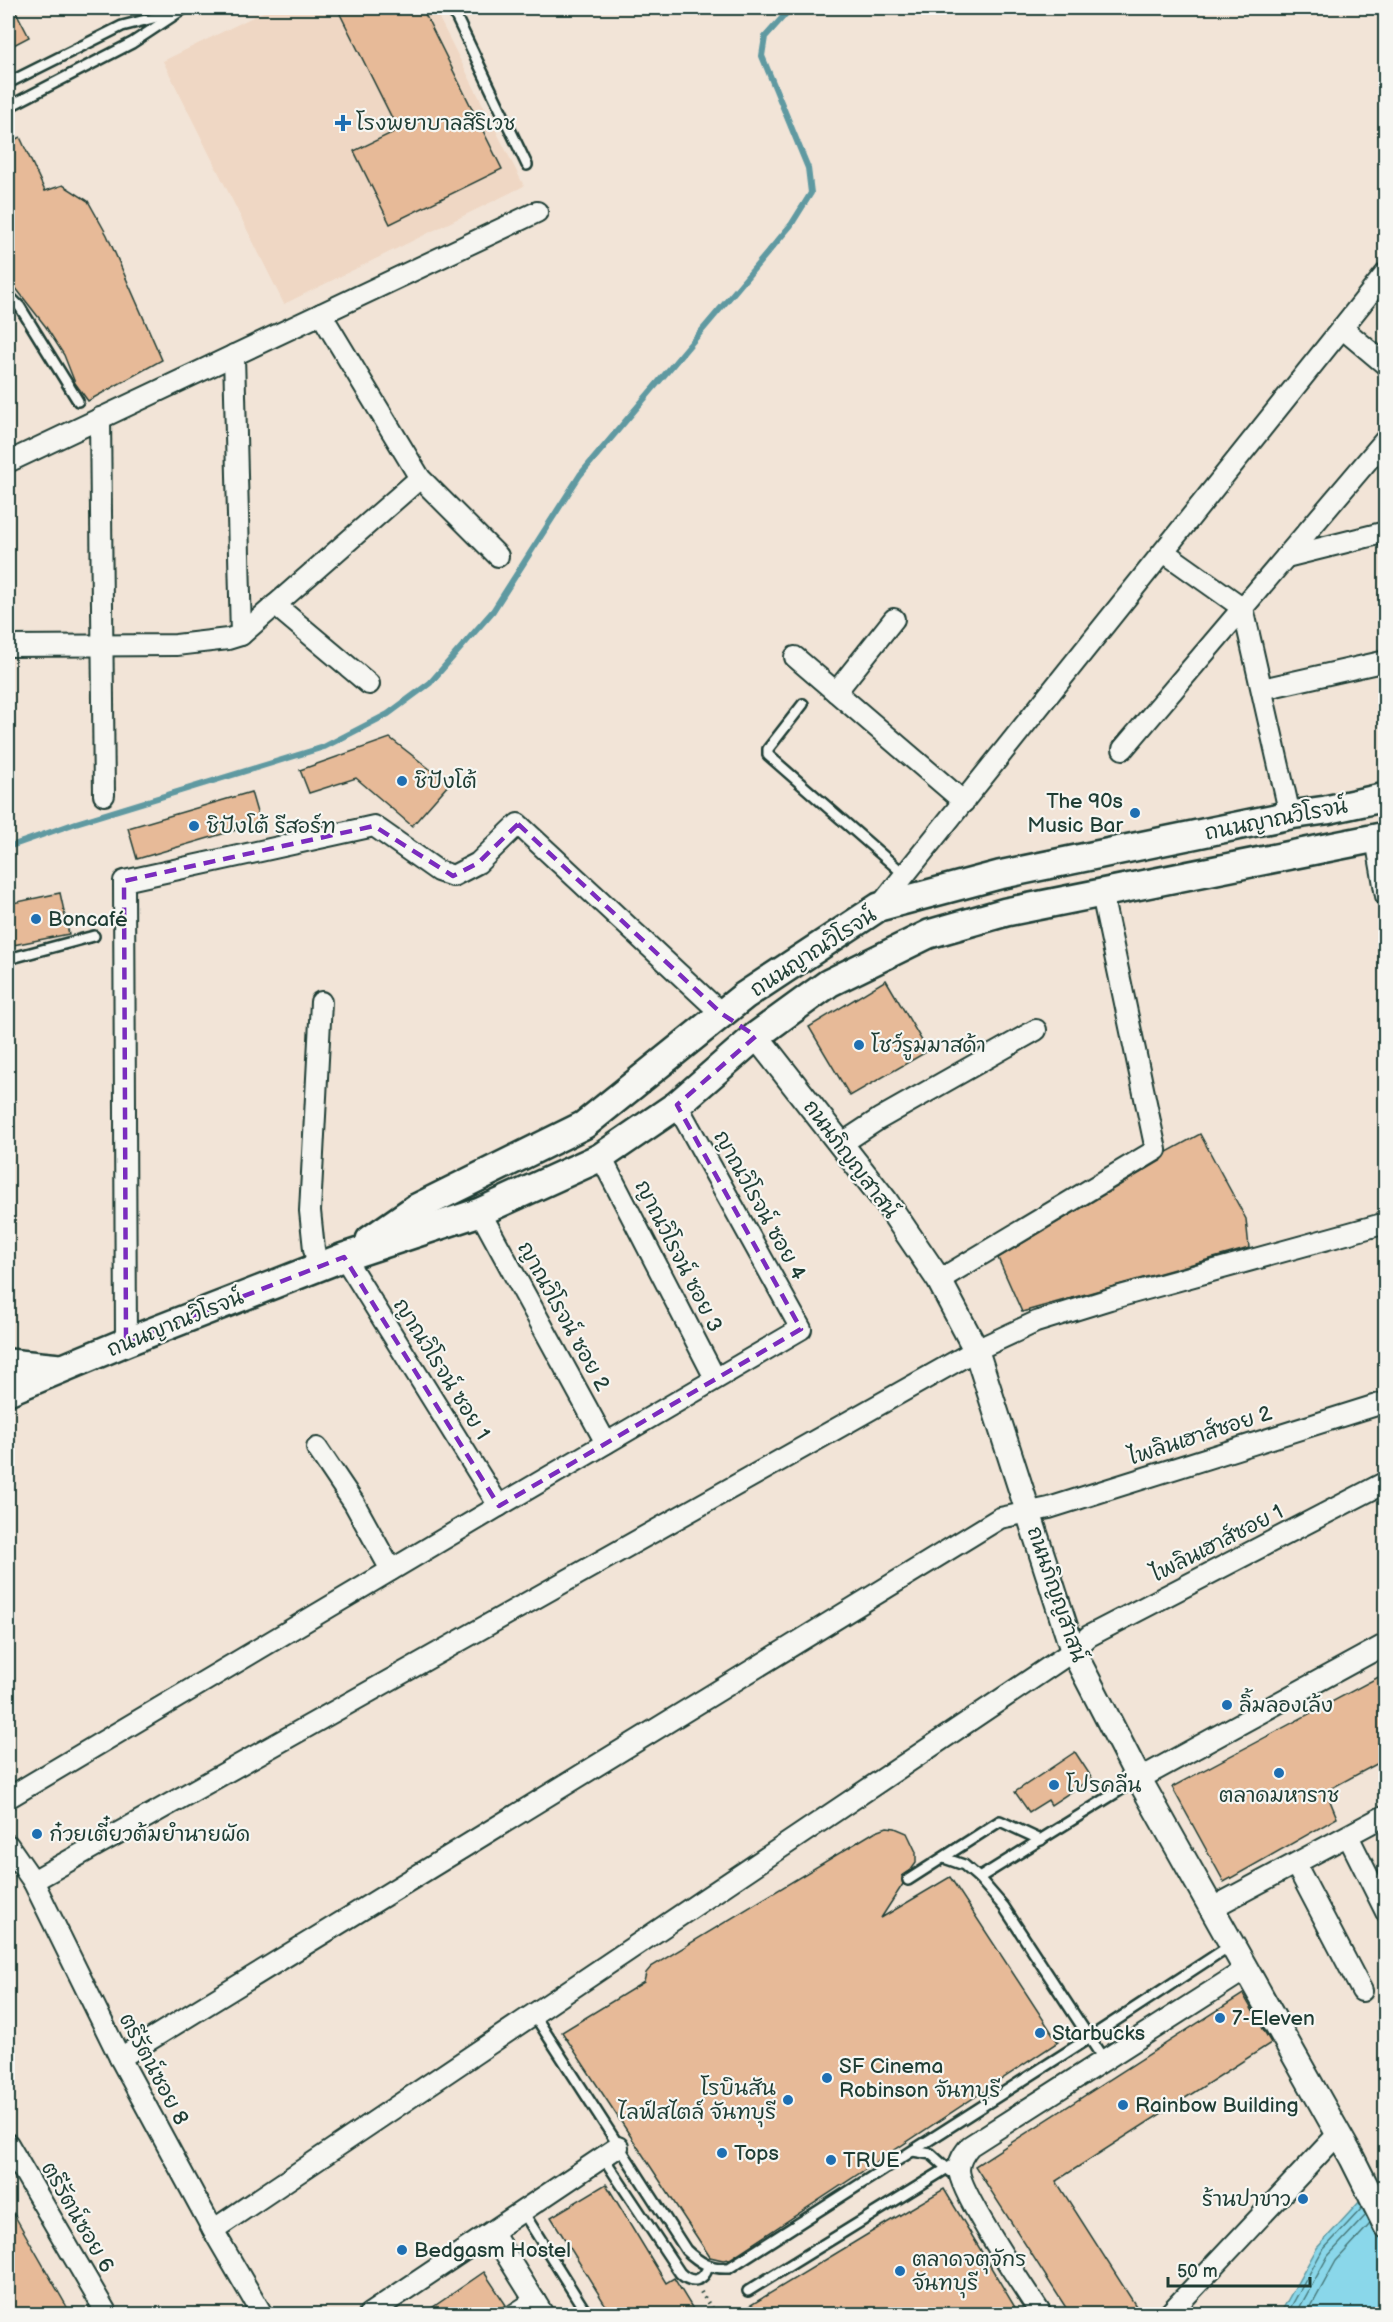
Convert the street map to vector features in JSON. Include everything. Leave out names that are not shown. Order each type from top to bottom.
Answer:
[{"type":"main road","name":"ถนนญาณวิโรจน์","points":[[344,1257],[416,1208],[584,1125],[744,996],[879,907],[999,875],[1386,797]]},
{"type":"main road","name":"ถนนญาณวิโรจน์","points":[[8,1391],[126,1342],[344,1257],[480,1212],[601,1157],[677,1105],[756,1036],[830,983],[929,934],[1005,912],[1381,838]]},
{"type":"main road","points":[[722,1014],[756,1036]]},
{"type":"main road","points":[[8,1363],[63,1368]]},
{"type":"street","points":[[8,462],[537,212]]},
{"type":"street","points":[[879,907],[1386,273]]},
{"type":"street","points":[[321,314],[420,478],[498,556]]},
{"type":"street","points":[[1341,328],[1386,364]]},
{"type":"street","points":[[234,355],[241,636]]},
{"type":"street","points":[[100,418],[104,795]]},
{"type":"street","points":[[1123,749],[1386,439]]},
{"type":"street","points":[[8,646],[176,645],[241,636],[420,478]]},
{"type":"street","points":[[1286,556],[1386,532]]},
{"type":"street","points":[[1164,552],[1243,608],[1290,815]]},
{"type":"street","points":[[275,605],[369,684]]},
{"type":"street","points":[[836,692],[894,619]]},
{"type":"street","points":[[795,657],[964,802]]},
{"type":"street","points":[[1262,689],[1386,661]]},
{"type":"street","points":[[126,1342],[124,881],[374,826],[438,871],[453,876],[478,863],[518,824],[722,1014]]},
{"type":"street","points":[[1381,838],[1386,896]]},
{"type":"street","points":[[939,1280],[1156,1150],[1102,894]]},
{"type":"street","points":[[318,1267],[310,1211],[321,1002]]},
{"type":"street","points":[[841,1144],[879,1119],[1036,1030]]},
{"type":"street","name":"ถนนภิญญสาสน์","points":[[756,1036],[886,1203],[939,1280],[976,1350],[1074,1651],[1139,1779],[1337,2135],[1352,2158],[1386,2226]]},
{"type":"street","name":"ญาณวิโรจน์ ซอย 4","points":[[677,1105],[801,1329],[715,1378]]},
{"type":"street","name":"ญาณวิโรจน์ ซอย 3","points":[[601,1157],[715,1378]]},
{"type":"street","name":"ญาณวิโรจน์ ซอย 2","points":[[480,1212],[606,1443]]},
{"type":"street","points":[[33,1881],[976,1350],[1047,1318],[1386,1223]]},
{"type":"street","name":"ญาณวิโรจน์ ซอย 1","points":[[344,1257],[499,1506]]},
{"type":"street","points":[[8,1798],[715,1378]]},
{"type":"street","name":"ไพลินเฮาส์ซอย 2","points":[[120,2058],[1000,1518],[1049,1508],[1386,1402]]},
{"type":"street","points":[[317,1448],[354,1503],[391,1570]]},
{"type":"street","name":"ไพลินเฮาส์ซอย 1","points":[[213,2230],[1074,1651],[1089,1636],[1386,1482]]},
{"type":"street","points":[[1139,1779],[1386,1644]]},
{"type":"street","points":[[1212,1908],[1386,1815]]},
{"type":"street","points":[[1348,1836],[1386,1912]]},
{"type":"street","name":"ตรีรัตน์ซอย 8","points":[[8,1845],[33,1881],[120,2058],[213,2230],[262,2314]]},
{"type":"street","points":[[1296,1865],[1362,1991]]},
{"type":"street","points":[[1041,2314],[966,2193],[954,2164],[970,2146],[1245,1970]]},
{"type":"street","points":[[1169,2314],[1337,2135]]},
{"type":"street","name":"ตรีรัตน์ซอย 6","points":[[8,2144],[107,2314]]},
{"type":"street","points":[[369,2314],[611,2152]]},
{"type":"street","points":[[492,2232],[539,2308],[514,2314]]},
{"type":"lane","points":[[452,8],[527,165]]},
{"type":"lane","points":[[8,82],[122,26],[181,9]]},
{"type":"lane","points":[[8,107],[132,43],[181,9]]},
{"type":"lane","points":[[8,295],[20,307],[78,401]]},
{"type":"lane","points":[[803,704],[768,749],[768,755],[905,875]]},
{"type":"lane","points":[[8,959],[94,936]]},
{"type":"lane","points":[[979,1878],[1139,1779]]},
{"type":"lane","points":[[908,1880],[1000,1821],[1041,1840]]},
{"type":"lane","points":[[944,1858],[963,1865],[979,1878],[1004,1907],[1104,2060]]},
{"type":"lane","points":[[611,2152],[686,2250],[697,2261],[708,2267],[729,2268],[1231,1945]]},
{"type":"lane","points":[[533,2013],[672,2263],[685,2278],[694,2281],[703,2277],[708,2267]]},
{"type":"lane","points":[[913,2151],[931,2154],[954,2164]]},
{"type":"lane","points":[[748,2291],[954,2164]]},
{"type":"lane","points":[[523,2212],[587,2314]]},
{"type":"path","points":[[694,2281],[715,2314]]},
{"type":"highlighted area","points":[[518,824],[722,1014],[756,1036],[677,1105],[801,1329],[499,1506],[344,1257],[126,1342],[124,881],[374,826],[453,876],[478,863]]},
{"type":"shaded area","name":"โรงพยาบาลสิริเวช","points":[[271,8],[434,8],[524,186],[284,304],[163,61]]},
{"type":"water","points":[[1385,2174],[1385,2314],[1280,2314],[1317,2248]]},
{"type":"building","points":[[8,8],[14,8],[29,37],[8,48]]},
{"type":"building","points":[[337,8],[422,8],[502,169],[390,224],[354,151],[398,130]]},
{"type":"building","points":[[20,137],[45,191],[63,185],[88,201],[107,235],[162,360],[88,401],[75,383],[64,355],[46,327],[8,278],[8,143]]},
{"type":"building","name":"ชิปังโต้","points":[[390,738],[449,784],[412,826],[356,778],[309,793],[300,770]]},
{"type":"building","name":"ชิปังโต้ รีสอร์ท","points":[[251,792],[260,823],[137,859],[128,828]]},
{"type":"building","name":"Boncafé","points":[[60,893],[69,934],[8,946],[8,904]]},
{"type":"building","points":[[886,980],[928,1051],[850,1096],[809,1027]]},
{"type":"building","points":[[1200,1134],[1246,1219],[1249,1248],[1022,1312],[998,1258],[1162,1160],[1167,1152]]},
{"type":"building","name":"ตลาดมหาราช","points":[[1386,1673],[1386,1759],[1326,1791],[1337,1818],[1224,1882],[1172,1787]]},
{"type":"building","name":"โปรคลีน","points":[[1075,1752],[1092,1778],[1051,1805],[1048,1800],[1029,1812],[1015,1792]]},
{"type":"building","name":"โรบินสัน ไลฟ์สไตล์ จันทบุรี","points":[[887,1827],[907,1833],[916,1852],[916,1863],[902,1876],[903,1884],[881,1918],[950,1877],[1058,2042],[730,2259],[710,2257],[562,2032],[644,1982],[646,1973],[651,1967],[876,1831]]},
{"type":"building","name":"Rainbow Building","points":[[1243,1994],[1271,2043],[1056,2181],[1141,2314],[1070,2314],[975,2166]]},
{"type":"building","points":[[606,2184],[666,2283],[674,2278],[696,2314],[611,2314],[551,2217]]},
{"type":"building","name":"ตลาดจตุจักร จันทบุรี","points":[[944,2189],[1019,2314],[736,2314],[878,2228]]},
{"type":"building","points":[[8,2204],[71,2314],[8,2314]]},
{"type":"building","points":[[484,2272],[506,2305],[491,2314],[423,2314]]},
{"type":"waterway","points":[[8,847],[76,823],[324,747],[388,714],[430,683],[493,611],[580,475],[791,225],[811,193],[808,168],[762,56],[765,37],[791,8]]},
{"type":"place","name":"โรงพยาบาลสิริเวช","points":[[343,123]]},
{"type":"place","name":"ชิปังโต้","points":[[402,781]]},
{"type":"place","name":"The 90s Music Bar","points":[[1135,813]]},
{"type":"place","name":"ชิปังโต้ รีสอร์ท","points":[[194,826]]},
{"type":"place","name":"Boncafé","points":[[36,919]]},
{"type":"place","name":"โชว์รูมมาสด้า","points":[[859,1045]]},
{"type":"place","name":"ลิ้มลองเล้ง","points":[[1227,1705]]},
{"type":"place","name":"ตลาดมหาราช","points":[[1279,1773]]},
{"type":"place","name":"โปรคลีน","points":[[1054,1785]]},
{"type":"place","name":"ก๋วยเตี๋ยวต้มยำนายผัด","points":[[37,1834]]},
{"type":"place","name":"7-Eleven","points":[[1220,2018]]},
{"type":"place","name":"Starbucks","points":[[1040,2033]]},
{"type":"place","name":"SF Cinema Robinson จันทบุรี","points":[[827,2078]]},
{"type":"place","name":"โรบินสัน ไลฟ์สไตล์ จันทบุรี","points":[[788,2100]]},
{"type":"place","name":"Rainbow Building","points":[[1123,2105]]},
{"type":"place","name":"Tops","points":[[722,2153]]},
{"type":"place","name":"TRUE","points":[[831,2160]]},
{"type":"place","name":"ร้านปาขาว","points":[[1303,2199]]},
{"type":"place","name":"Bedgasm Hostel","points":[[402,2250]]},
{"type":"place","name":"ตลาดจตุจักร จันทบุรี","points":[[900,2271]]}]
